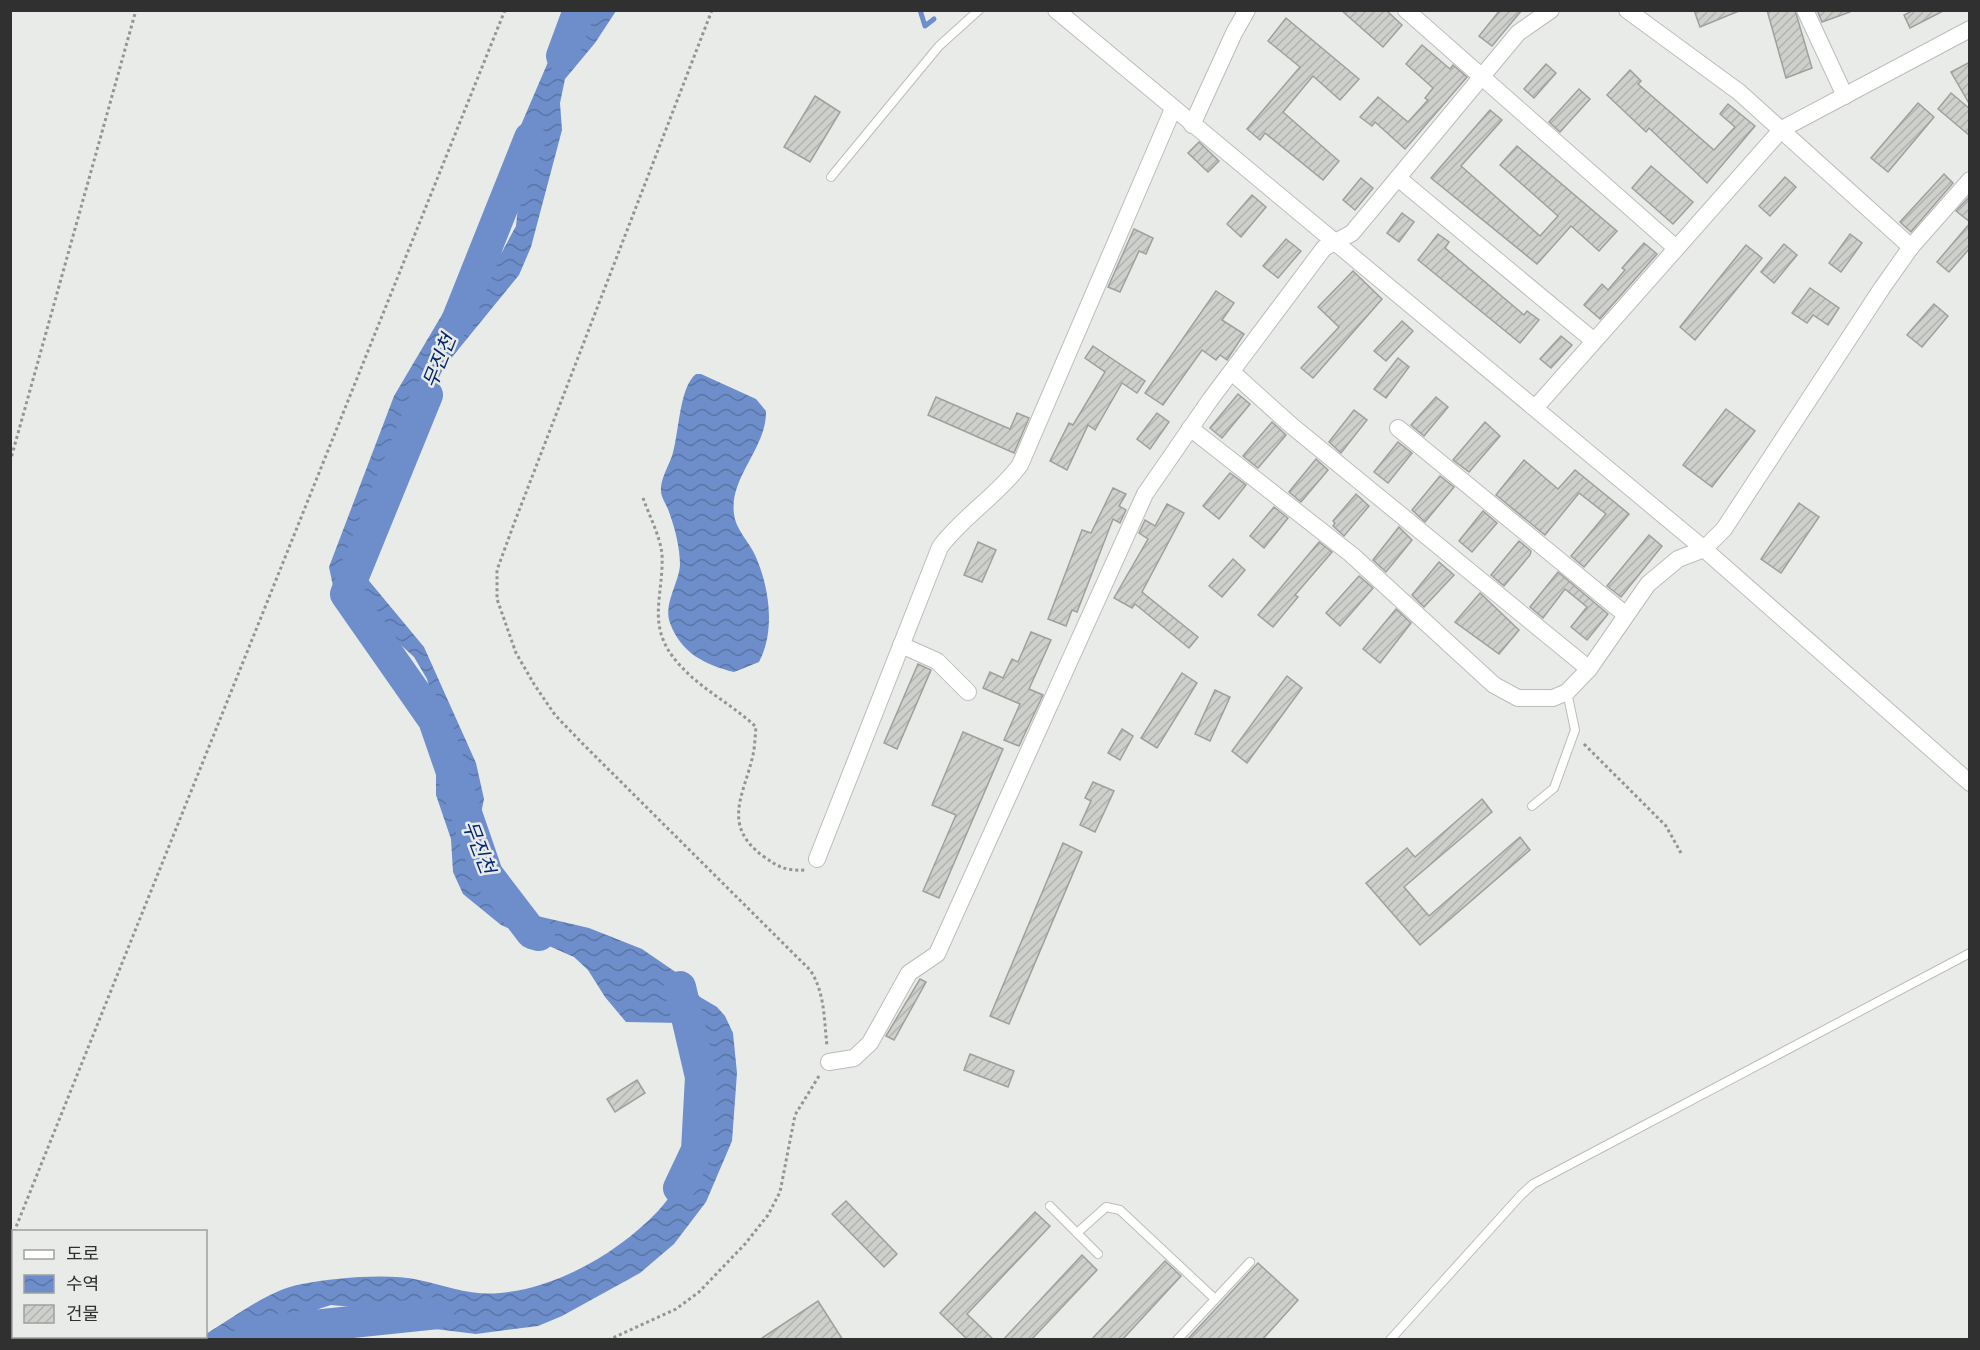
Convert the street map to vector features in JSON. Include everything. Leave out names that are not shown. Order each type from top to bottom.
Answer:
[{"type":"street","points":[[1056,10],[1704,549],[1970,783]]},
{"type":"street","points":[[1192,125],[1234,33],[1247,10]]},
{"type":"street","points":[[1406,10],[1676,248]]},
{"type":"street","points":[[829,1062],[854,1058],[870,1043],[909,973],[938,954],[1145,494],[1190,428],[1324,248],[1352,233],[1522,29],[1551,10]]},
{"type":"street","points":[[1627,10],[1740,92],[1911,247]]},
{"type":"street","points":[[1805,10],[1845,96]]},
{"type":"street","points":[[1536,407],[1782,129],[1970,29]]},
{"type":"street","points":[[817,859],[940,548],[952,531],[1004,486],[1020,465],[1173,109]]},
{"type":"street","points":[[1398,178],[1594,341]]},
{"type":"street","points":[[1190,428],[1352,555],[1494,686],[1518,698],[1553,698],[1567,692],[1589,669],[1648,584],[1661,572],[1686,556],[1704,549],[1724,529],[1911,247],[1970,180]]},
{"type":"street","points":[[1233,373],[1292,426],[1589,669]]},
{"type":"street","points":[[1398,428],[1626,615]]},
{"type":"street","points":[[901,645],[937,662],[968,692]]},
{"type":"lane","points":[[831,177],[939,46],[979,10]]},
{"type":"lane","points":[[1532,806],[1554,788],[1575,730],[1567,692]]},
{"type":"lane","points":[[1390,1340],[1533,1184],[1970,953]]},
{"type":"lane","points":[[1050,1206],[1098,1254]]},
{"type":"lane","points":[[1077,1233],[1106,1207],[1120,1210],[1215,1299]]},
{"type":"lane","points":[[1177,1340],[1250,1262]]},
{"type":"path","points":[[10,462],[136,10]]},
{"type":"path","points":[[15,1230],[505,10]]},
{"type":"path","points":[[608,1340],[676,1309],[699,1293],[768,1215],[780,1192],[795,1115],[829,1062],[823,1002],[817,980],[810,970],[555,715],[516,653],[497,599],[497,570],[712,10]]},
{"type":"path","points":[[643,498],[662,553],[657,599],[661,637],[677,662],[756,727],[753,754],[737,812],[748,845],[783,870],[805,871],[817,859]]},
{"type":"path","points":[[1575,730],[1583,743],[1666,826],[1681,853]]},
{"type":"water","points":[[581,10],[616,11],[595,43],[565,79],[560,103],[562,130],[531,247],[519,275],[444,367],[371,515],[358,544],[357,559],[365,576],[424,647],[476,763],[484,799],[474,848],[474,873],[483,887],[496,897],[533,915],[589,928],[642,949],[677,973],[700,997],[717,1007],[725,1016],[733,1033],[737,1073],[732,1141],[706,1202],[674,1244],[640,1273],[562,1316],[538,1326],[476,1334],[427,1328],[364,1308],[331,1305],[297,1316],[254,1339],[195,1339],[207,1338],[207,1333],[264,1298],[302,1284],[345,1278],[392,1277],[490,1294],[522,1290],[564,1276],[585,1266],[624,1241],[658,1211],[695,1155],[713,1115],[715,1100],[713,1083],[695,1031],[681,1023],[626,1022],[605,997],[588,970],[574,957],[501,925],[463,894],[453,872],[451,839],[436,795],[436,712],[427,679],[414,657],[380,626],[349,606],[333,586],[329,567],[394,396],[443,313],[502,252],[516,226],[519,196],[512,168],[515,139],[554,48]]},
{"type":"water","points":[[696,374],[701,374],[756,399],[766,411],[761,438],[737,488],[734,514],[740,530],[755,555],[764,580],[769,608],[768,636],[759,662],[734,672],[713,666],[687,650],[675,633],[668,616],[668,608],[679,572],[680,558],[675,531],[661,487],[672,456],[686,389]]},
{"type":"building","points":[[1341,10],[1386,10],[1402,25],[1383,47]]},
{"type":"building","points":[[1500,10],[1522,10],[1492,46],[1479,36]]},
{"type":"building","points":[[1694,10],[1739,10],[1739,11],[1700,27]]},
{"type":"building","points":[[1767,10],[1795,10],[1812,68],[1786,78]]},
{"type":"building","points":[[1817,10],[1850,10],[1850,12],[1822,22]]},
{"type":"building","points":[[1914,10],[1945,10],[1910,28],[1904,15]]},
{"type":"building","points":[[1286,18],[1359,79],[1340,100],[1313,76],[1283,112],[1339,161],[1323,180],[1265,133],[1260,140],[1247,129],[1300,67],[1268,41]]},
{"type":"building","points":[[1422,45],[1450,69],[1453,65],[1467,77],[1405,149],[1375,122],[1372,126],[1360,117],[1378,97],[1408,122],[1428,100],[1425,98],[1433,88],[1406,64]]},
{"type":"building","points":[[1970,62],[1970,105],[1951,72]]},
{"type":"building","points":[[1546,64],[1556,73],[1534,98],[1524,89]]},
{"type":"building","points":[[1630,70],[1641,81],[1638,84],[1714,150],[1735,127],[1720,114],[1728,104],[1755,126],[1707,183],[1649,128],[1646,132],[1607,95]]},
{"type":"building","points":[[1579,89],[1590,99],[1560,132],[1549,122]]},
{"type":"building","points":[[1951,93],[1970,109],[1970,136],[1938,109]]},
{"type":"building","points":[[815,96],[840,112],[810,162],[784,147]]},
{"type":"building","points":[[1918,103],[1934,117],[1888,172],[1871,158]]},
{"type":"building","points":[[1490,110],[1502,120],[1461,166],[1540,236],[1558,216],[1500,165],[1517,146],[1617,231],[1599,251],[1571,226],[1537,264],[1431,178]]},
{"type":"building","points":[[1199,142],[1219,161],[1208,172],[1188,153]]},
{"type":"building","points":[[1651,166],[1693,202],[1673,224],[1632,188]]},
{"type":"building","points":[[1944,174],[1953,183],[1911,232],[1900,222]]},
{"type":"building","points":[[1785,177],[1796,187],[1770,216],[1759,206]]},
{"type":"building","points":[[1361,178],[1373,188],[1355,210],[1343,200]]},
{"type":"building","points":[[1252,195],[1266,207],[1241,237],[1227,224]]},
{"type":"building","points":[[1970,198],[1970,222],[1956,211]]},
{"type":"building","points":[[1402,213],[1414,222],[1399,242],[1387,233]]},
{"type":"building","points":[[1970,223],[1970,248],[1949,272],[1937,262]]},
{"type":"building","points":[[1134,229],[1153,238],[1146,254],[1139,251],[1120,292],[1108,287]]},
{"type":"building","points":[[1438,234],[1449,242],[1445,248],[1524,315],[1527,311],[1539,320],[1520,343],[1418,260]]},
{"type":"building","points":[[1850,234],[1862,243],[1841,272],[1829,263]]},
{"type":"building","points":[[1286,239],[1301,251],[1278,278],[1263,266]]},
{"type":"building","points":[[1644,243],[1657,254],[1600,319],[1584,305],[1602,284],[1608,290],[1625,270],[1622,268]]},
{"type":"building","points":[[1784,244],[1797,255],[1774,283],[1761,272]]},
{"type":"building","points":[[1746,245],[1762,258],[1695,340],[1680,327]]},
{"type":"building","points":[[1353,271],[1382,299],[1313,378],[1301,368],[1339,327],[1318,307]]},
{"type":"building","points":[[1810,288],[1839,308],[1828,325],[1813,315],[1807,323],[1792,313]]},
{"type":"building","points":[[1216,291],[1234,303],[1222,320],[1244,334],[1227,360],[1220,355],[1216,360],[1202,350],[1163,405],[1145,393]]},
{"type":"building","points":[[1934,304],[1948,316],[1922,347],[1907,335]]},
{"type":"building","points":[[1402,321],[1413,331],[1386,361],[1374,351]]},
{"type":"building","points":[[1561,336],[1572,345],[1551,368],[1540,359]]},
{"type":"building","points":[[1093,346],[1145,381],[1137,393],[1122,383],[1095,430],[1088,425],[1067,470],[1050,461],[1069,423],[1073,425],[1105,372],[1085,358]]},
{"type":"building","points":[[1398,358],[1409,367],[1386,398],[1374,389]]},
{"type":"building","points":[[1238,394],[1250,404],[1222,438],[1210,428]]},
{"type":"building","points":[[936,397],[1010,429],[1017,413],[1029,418],[1014,453],[928,415]]},
{"type":"building","points":[[1436,397],[1448,407],[1424,436],[1411,425]]},
{"type":"building","points":[[1726,409],[1755,431],[1712,487],[1683,465]]},
{"type":"building","points":[[1354,410],[1367,420],[1341,453],[1329,442]]},
{"type":"building","points":[[1157,413],[1169,422],[1150,449],[1137,439]]},
{"type":"building","points":[[1272,422],[1286,435],[1258,468],[1243,456]]},
{"type":"building","points":[[1485,422],[1500,436],[1469,472],[1453,460]]},
{"type":"building","points":[[1398,442],[1412,453],[1388,483],[1374,472]]},
{"type":"building","points":[[1316,459],[1328,470],[1301,502],[1289,492]]},
{"type":"building","points":[[1524,460],[1558,489],[1575,470],[1629,514],[1584,567],[1571,556],[1606,514],[1579,493],[1545,535],[1496,495]]},
{"type":"building","points":[[1230,473],[1246,485],[1219,519],[1203,506]]},
{"type":"building","points":[[1440,476],[1454,487],[1425,522],[1412,510]]},
{"type":"building","points":[[1113,488],[1126,494],[1119,506],[1126,510],[1120,523],[1113,519],[1077,612],[1072,610],[1066,626],[1048,619],[1082,530],[1091,533]]},
{"type":"building","points":[[1356,494],[1369,506],[1344,536],[1333,526],[1335,523],[1333,521]]},
{"type":"building","points":[[1799,503],[1819,517],[1781,573],[1761,559]]},
{"type":"building","points":[[1167,504],[1184,513],[1142,592],[1198,637],[1189,648],[1135,604],[1132,608],[1114,598],[1148,539],[1139,533],[1145,520],[1155,526]]},
{"type":"building","points":[[1274,507],[1288,518],[1264,548],[1250,536]]},
{"type":"building","points":[[1483,511],[1497,523],[1472,552],[1459,541]]},
{"type":"building","points":[[1399,527],[1412,540],[1386,572],[1373,560]]},
{"type":"building","points":[[1649,535],[1662,546],[1621,597],[1607,586]]},
{"type":"building","points":[[1519,541],[1531,551],[1530,555],[1504,586],[1491,575]]},
{"type":"building","points":[[978,542],[996,550],[982,582],[964,575]]},
{"type":"building","points":[[1319,542],[1332,552],[1295,595],[1298,597],[1273,627],[1258,615]]},
{"type":"building","points":[[1233,559],[1245,570],[1222,597],[1209,586]]},
{"type":"building","points":[[1439,562],[1454,575],[1424,607],[1412,595]]},
{"type":"building","points":[[1558,572],[1608,614],[1587,640],[1571,627],[1587,607],[1565,589],[1543,618],[1530,607]]},
{"type":"building","points":[[1359,576],[1373,588],[1340,626],[1326,613]]},
{"type":"building","points":[[1480,593],[1519,630],[1499,654],[1455,622]]},
{"type":"building","points":[[1396,609],[1411,623],[1380,663],[1363,649]]},
{"type":"building","points":[[1031,632],[1051,640],[1029,689],[1043,695],[1019,746],[1004,740],[1020,704],[983,688],[990,672],[1003,678],[1012,659],[1018,662]]},
{"type":"building","points":[[918,664],[931,670],[897,749],[884,743]]},
{"type":"building","points":[[1182,673],[1197,683],[1157,748],[1141,738]]},
{"type":"building","points":[[1287,676],[1302,688],[1247,763],[1232,751]]},
{"type":"building","points":[[1215,690],[1230,697],[1210,741],[1195,734]]},
{"type":"building","points":[[1122,729],[1133,736],[1120,760],[1108,753]]},
{"type":"building","points":[[963,732],[1003,749],[939,898],[923,891],[956,815],[932,805]]},
{"type":"building","points":[[1093,782],[1114,791],[1095,832],[1080,825],[1091,801],[1085,798]]},
{"type":"building","points":[[1482,799],[1492,812],[1404,887],[1429,916],[1520,837],[1530,850],[1420,945],[1366,883],[1407,848],[1415,857]]},
{"type":"building","points":[[1063,843],[1082,852],[1009,1024],[990,1016]]},
{"type":"building","points":[[920,979],[926,982],[894,1040],[886,1036]]},
{"type":"building","points":[[970,1054],[1014,1071],[1008,1087],[964,1070]]},
{"type":"building","points":[[637,1080],[645,1093],[615,1112],[607,1099]]},
{"type":"building","points":[[846,1201],[897,1254],[884,1267],[832,1214]]},
{"type":"building","points":[[1035,1212],[1050,1226],[967,1314],[994,1340],[968,1340],[940,1313]]},
{"type":"building","points":[[1082,1255],[1097,1270],[1031,1340],[1003,1340]]},
{"type":"building","points":[[1165,1261],[1181,1276],[1122,1340],[1091,1340]]},
{"type":"building","points":[[1258,1263],[1298,1300],[1262,1340],[1187,1340]]},
{"type":"building","points":[[818,1301],[843,1340],[759,1340]]},
{"type":"waterway","name":"무진천","points":[[562,56],[579,10]]},
{"type":"waterway","points":[[920,10],[925,26],[934,19]]},
{"type":"waterway","name":"무진천","points":[[457,321],[530,138]]},
{"type":"waterway","name":"무진천","points":[[427,395],[346,594],[434,720],[487,874],[532,933],[539,935]]},
{"type":"waterway","name":"무진천","points":[[679,1188],[697,1150],[701,1077],[680,987]]},
{"type":"waterway","name":"무진천","points":[[247,1340],[256,1332],[438,1313]]}]
